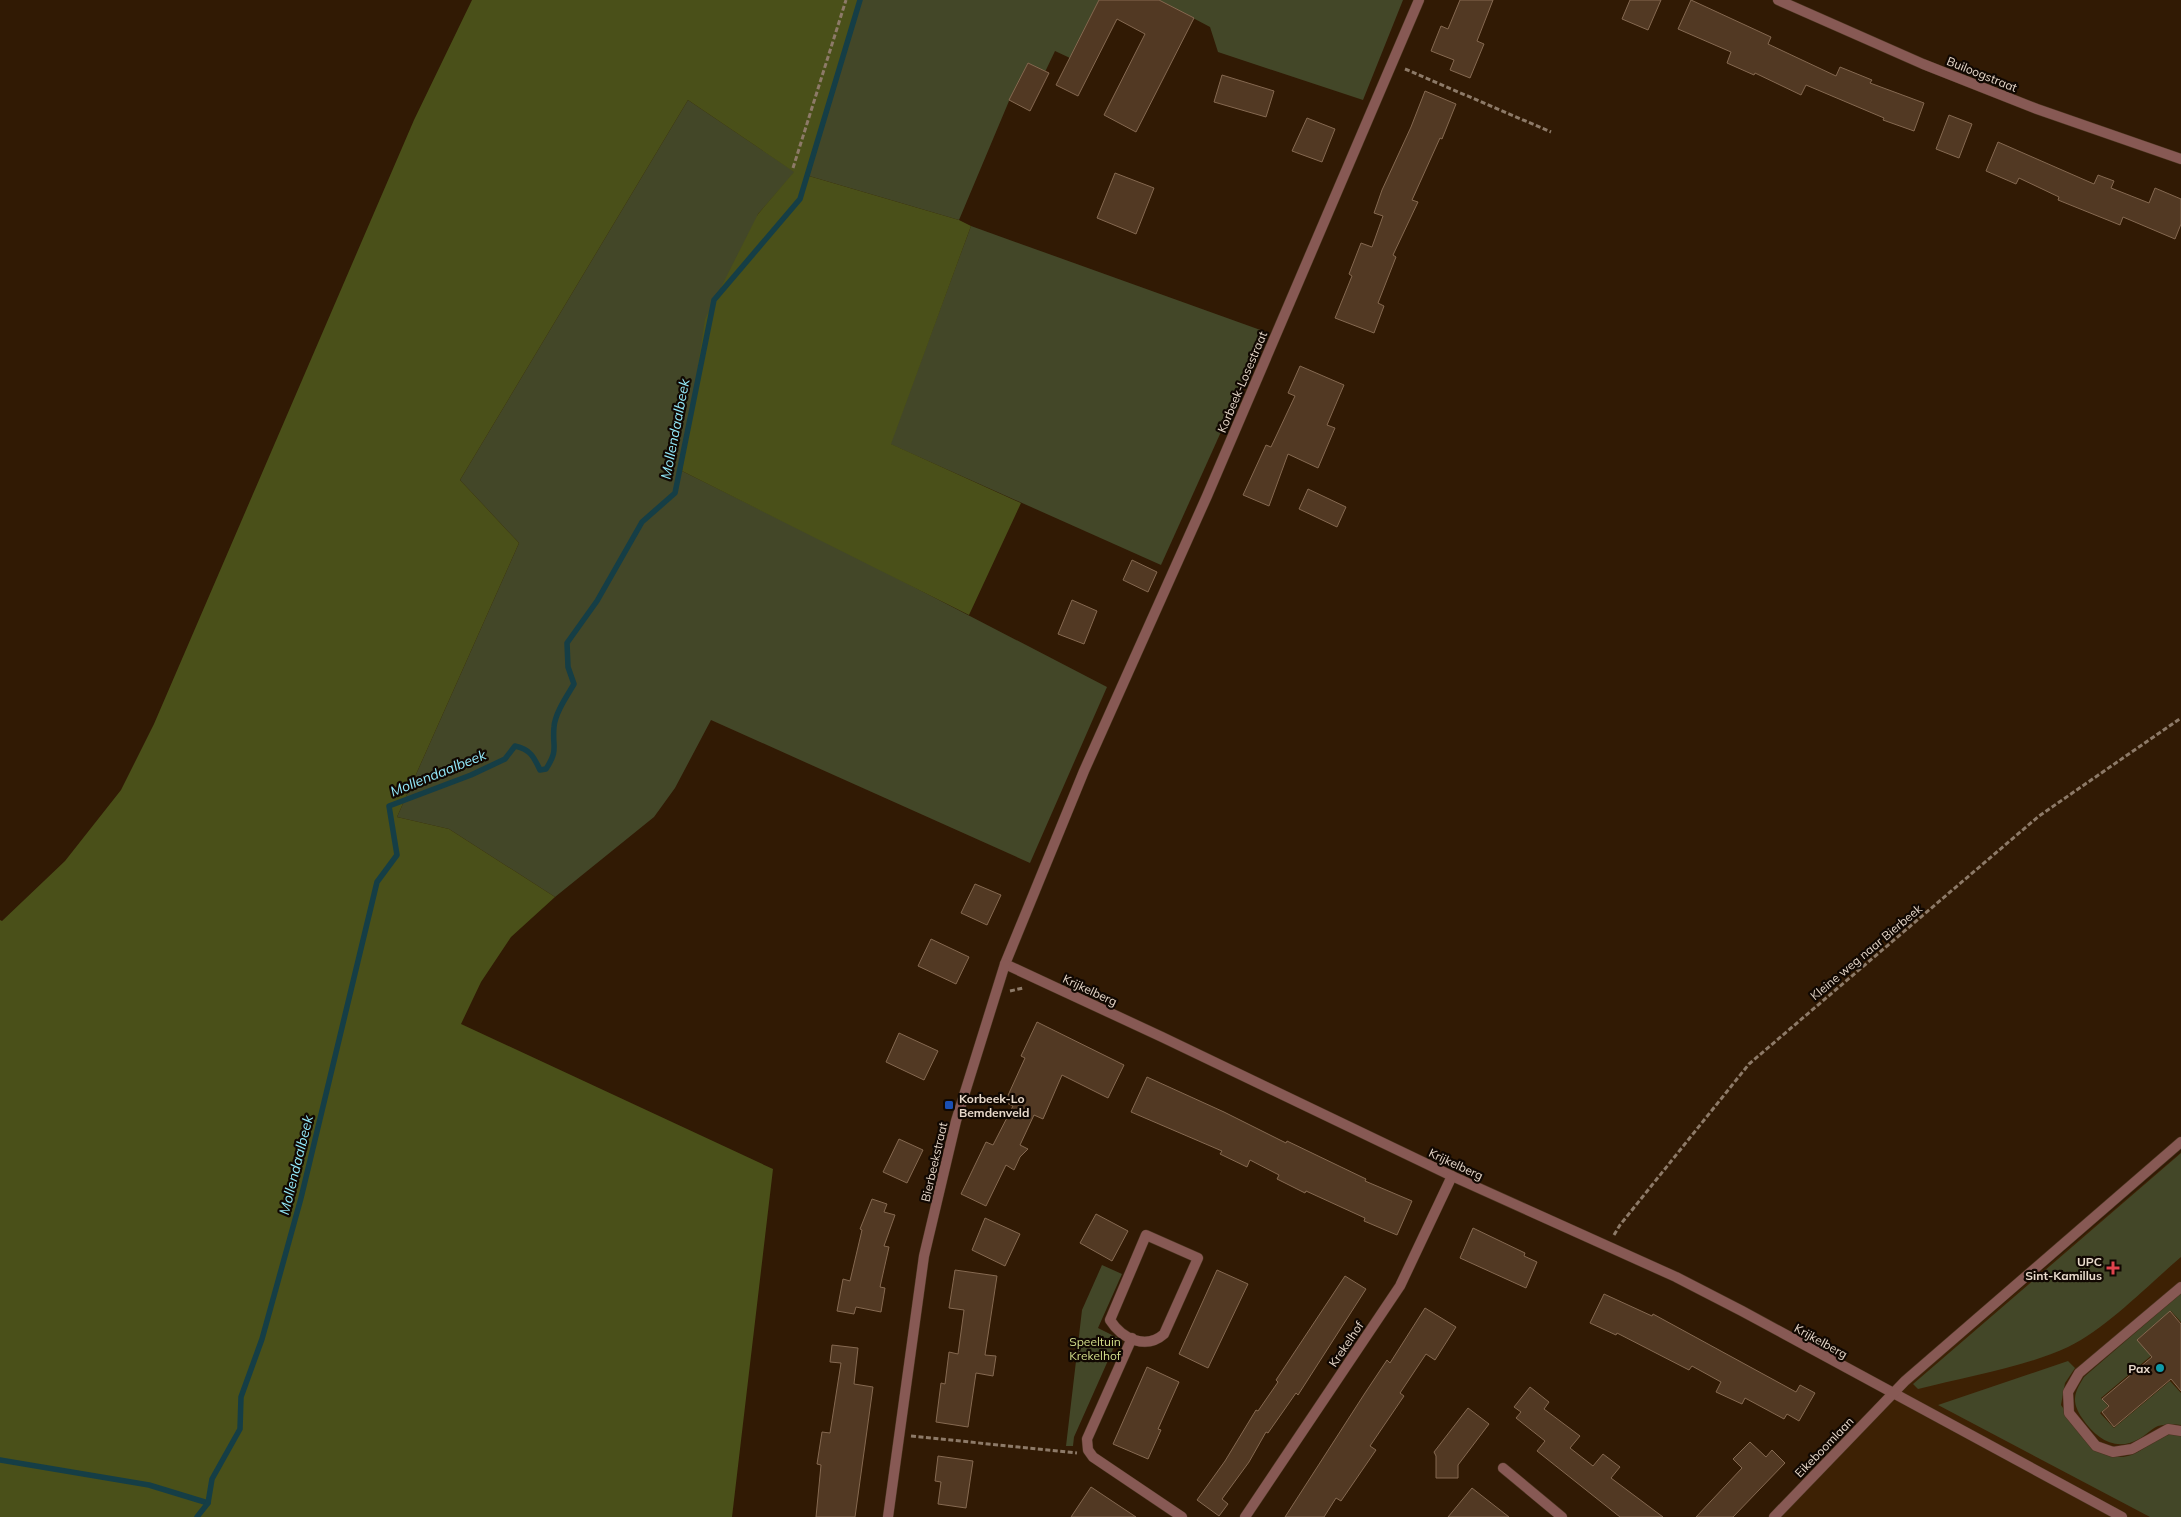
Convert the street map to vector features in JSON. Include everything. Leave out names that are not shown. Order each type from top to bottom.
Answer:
[{"type":"street","name":"Korbeek-Losestraat","points":[[1084,771],[1207,496],[1419,0]]},
{"type":"street","name":"Builoogstraat","points":[[1778,0],[1958,78],[2036,109],[2181,159]]},
{"type":"street","name":"Bierbeekstraat","points":[[888,1517],[924,1256],[956,1122],[1005,964],[1084,771]]},
{"type":"street","name":"Krijkelberg","points":[[1005,964],[1452,1176],[1676,1277],[2122,1517]]},
{"type":"street","points":[[1892,1394],[2046,1257],[2181,1142]]},
{"type":"street","name":"Krekelhof","points":[[1244,1517],[1400,1286],[1452,1176]]},
{"type":"street","points":[[1146,1235],[1198,1258],[1164,1334],[1156,1341],[1146,1342],[1132,1338],[1117,1331],[1110,1320],[1146,1235]]},
{"type":"street","points":[[2181,1287],[2079,1373],[2068,1392],[2070,1413],[2096,1446],[2113,1452],[2132,1449],[2168,1429],[2181,1431]]},
{"type":"street","points":[[1132,1338],[1087,1439],[1088,1450],[1093,1457],[1182,1517]]},
{"type":"street","name":"Eikeboomlaan","points":[[1774,1517],[1892,1394]]},
{"type":"street","points":[[1503,1468],[1562,1517]]},
{"type":"street","points":[[1543,1517],[1550,1508]]},
{"type":"path","points":[[793,168],[846,0]]},
{"type":"path","points":[[1393,64],[1551,132]]},
{"type":"path","name":"Kleine weg naar Bierbeek","points":[[1608,1246],[1620,1225],[1749,1064],[2040,816],[2181,718]]},
{"type":"path","points":[[898,1434],[1076,1453],[1088,1450]]},
{"type":"shaded area","name":"UPC Sint-Kamillus","points":[[2181,1152],[2181,1517],[1780,1517],[1910,1383]]},
{"type":"green space","points":[[472,0],[861,0],[809,176],[959,220],[971,226],[891,444],[1021,503],[969,615],[682,471],[705,319],[758,214],[794,172],[688,100],[460,480],[519,543],[397,817],[449,829],[555,897],[511,937],[481,982],[461,1024],[773,1169],[732,1517],[0,1517],[0,920],[2,921],[65,861],[121,790],[154,724],[414,120]]},
{"type":"green space","points":[[862,0],[1099,0],[1070,58],[1055,51],[1045,72],[1028,63],[1009,101],[959,220],[809,176]]},
{"type":"green space","points":[[1159,0],[1403,0],[1363,100],[1218,52],[1210,27]]},
{"type":"green space","points":[[688,100],[795,172],[758,214],[682,471],[860,559],[1107,687],[1030,863],[711,720],[675,788],[654,817],[555,897],[449,829],[397,817],[519,543],[460,480]]},
{"type":"green space","points":[[971,226],[1266,332],[1161,565],[890,444]]},
{"type":"green space","points":[[2181,1153],[2181,1257],[2126,1306],[2083,1339],[2051,1354],[2014,1366],[1918,1389],[1913,1384]]},
{"type":"green space","name":"Speeltuin Krekelhof","points":[[1102,1265],[1122,1274],[1098,1328],[1118,1338],[1074,1437],[1073,1446],[1066,1446],[1082,1310]]},
{"type":"green space","points":[[2181,1293],[2181,1322],[2171,1311],[2139,1338],[2152,1355],[2101,1398],[2108,1406],[2100,1413],[2114,1428],[2170,1381],[2181,1393],[2181,1425],[2158,1426],[2131,1443],[2115,1444],[2107,1441],[2094,1432],[2082,1418],[2075,1402],[2078,1388],[2084,1377]]},
{"type":"green space","points":[[2068,1361],[2075,1368],[2065,1383],[2061,1405],[2082,1436],[2093,1448],[2116,1457],[2127,1456],[2162,1437],[2171,1435],[2181,1436],[2181,1517],[2150,1517],[1938,1405]]},
{"type":"building","points":[[1099,0],[1159,0],[1194,18],[1136,132],[1104,115],[1145,34],[1117,19],[1078,96],[1056,85]]},
{"type":"building","points":[[1460,0],[1493,0],[1477,41],[1484,44],[1470,78],[1450,70],[1454,60],[1431,51],[1441,26],[1448,29]]},
{"type":"building","points":[[1630,0],[1661,0],[1648,30],[1622,19]]},
{"type":"building","points":[[1691,0],[1771,37],[1768,44],[1836,76],[1840,67],[1872,80],[1870,83],[1924,103],[1914,131],[1883,120],[1884,118],[1806,85],[1801,95],[1755,73],[1754,75],[1727,63],[1731,52],[1678,29]]},
{"type":"building","points":[[1028,63],[1049,73],[1030,111],[1009,100]]},
{"type":"building","points":[[1222,75],[1274,91],[1266,117],[1214,102]]},
{"type":"building","points":[[1425,91],[1456,104],[1442,139],[1440,138],[1412,200],[1418,202],[1393,255],[1396,257],[1378,303],[1384,306],[1374,333],[1335,318],[1352,276],[1349,274],[1361,243],[1372,247],[1383,216],[1374,213]]},
{"type":"building","points":[[1949,115],[1972,124],[1959,158],[1936,149]]},
{"type":"building","points":[[1307,118],[1335,129],[1322,162],[1292,151]]},
{"type":"building","points":[[1998,142],[2094,184],[2098,175],[2114,181],[2111,188],[2149,203],[2155,188],[2181,199],[2181,224],[2175,239],[2123,217],[2120,225],[2058,200],[2059,197],[2019,178],[2016,184],[1986,171]]},
{"type":"building","points":[[1115,173],[1154,188],[1136,234],[1097,218]]},
{"type":"building","points":[[1300,366],[1344,385],[1327,425],[1335,428],[1318,468],[1288,454],[1269,506],[1243,495],[1266,445],[1271,447],[1295,396],[1288,393]]},
{"type":"building","points":[[1308,489],[1346,507],[1337,527],[1299,509]]},
{"type":"building","points":[[1132,560],[1157,572],[1148,592],[1123,580]]},
{"type":"building","points":[[1072,600],[1097,611],[1084,644],[1058,634]]},
{"type":"building","points":[[975,884],[1001,895],[987,925],[961,913]]},
{"type":"building","points":[[931,939],[969,957],[956,984],[918,966]]},
{"type":"building","points":[[1037,1022],[1124,1065],[1108,1098],[1062,1075],[1043,1119],[1034,1115],[1020,1145],[1028,1149],[1020,1157],[1014,1170],[1006,1165],[986,1206],[961,1194],[986,1142],[993,1145],[1013,1106],[1005,1102],[1025,1058],[1021,1056]]},
{"type":"building","points":[[899,1033],[938,1051],[924,1080],[886,1062]]},
{"type":"building","points":[[1147,1077],[1286,1143],[1287,1141],[1366,1179],[1365,1181],[1412,1201],[1397,1235],[1364,1221],[1365,1218],[1277,1179],[1279,1175],[1250,1160],[1247,1167],[1220,1154],[1222,1151],[1131,1112]]},
{"type":"building","points":[[899,1139],[923,1150],[907,1183],[883,1172]]},
{"type":"building","points":[[872,1199],[887,1204],[884,1212],[895,1215],[884,1246],[889,1247],[880,1287],[885,1288],[881,1312],[856,1307],[854,1314],[837,1311],[843,1279],[850,1281],[862,1230],[860,1229]]},
{"type":"building","points":[[1096,1214],[1128,1231],[1112,1261],[1080,1243]]},
{"type":"building","points":[[985,1218],[1020,1234],[1005,1266],[972,1250]]},
{"type":"building","points":[[1473,1228],[1525,1253],[1524,1256],[1537,1262],[1526,1288],[1460,1258]]},
{"type":"building","points":[[955,1270],[997,1276],[985,1355],[996,1356],[993,1376],[976,1373],[968,1427],[936,1422],[941,1383],[945,1384],[949,1352],[958,1354],[964,1310],[949,1308]]},
{"type":"building","points":[[1217,1270],[1248,1284],[1208,1368],[1179,1354]]},
{"type":"building","points":[[1345,1276],[1366,1289],[1298,1395],[1296,1393],[1268,1433],[1266,1432],[1249,1462],[1222,1499],[1228,1504],[1219,1516],[1197,1500],[1225,1461],[1256,1410],[1258,1411],[1278,1382],[1276,1380]]},
{"type":"building","points":[[1604,1294],[1652,1316],[1653,1314],[1796,1392],[1800,1385],[1815,1393],[1799,1421],[1787,1414],[1784,1419],[1745,1398],[1742,1404],[1716,1392],[1721,1382],[1692,1366],[1689,1370],[1617,1333],[1616,1335],[1590,1323]]},
{"type":"building","points":[[1425,1308],[1456,1327],[1435,1360],[1426,1354],[1400,1393],[1404,1396],[1370,1446],[1376,1450],[1341,1501],[1336,1498],[1324,1517],[1285,1517],[1387,1360],[1390,1363]]},
{"type":"building","name":"Pax","points":[[2170,1311],[2181,1324],[2181,1391],[2171,1379],[2114,1427],[2102,1412],[2109,1406],[2102,1399],[2152,1357],[2137,1340]]},
{"type":"building","points":[[832,1345],[858,1348],[854,1384],[873,1387],[855,1517],[816,1517],[821,1465],[817,1464],[822,1432],[830,1433],[841,1363],[830,1362]]},
{"type":"building","points":[[1147,1367],[1179,1382],[1158,1429],[1161,1430],[1148,1459],[1113,1444]]},
{"type":"building","points":[[1530,1387],[1549,1402],[1544,1409],[1580,1436],[1570,1448],[1593,1466],[1603,1454],[1620,1467],[1611,1478],[1663,1517],[1620,1517],[1537,1451],[1545,1441],[1516,1418],[1521,1412],[1514,1407]]},
{"type":"building","points":[[1468,1408],[1489,1424],[1458,1465],[1458,1478],[1436,1478],[1436,1456],[1434,1452]]},
{"type":"building","points":[[1750,1442],[1766,1457],[1772,1450],[1785,1463],[1733,1517],[1696,1517],[1742,1468],[1733,1459]]},
{"type":"building","points":[[938,1456],[973,1461],[966,1508],[938,1504],[941,1482],[935,1481]]},
{"type":"building","points":[[1091,1487],[1136,1517],[1071,1517]]},
{"type":"building","points":[[1472,1488],[1509,1517],[1448,1517]]},
{"type":"waterway","name":"Mollendaalbeek","points":[[197,1517],[208,1503],[212,1479],[240,1429],[241,1397],[262,1339],[301,1198],[377,882],[397,855],[389,806],[471,775],[505,759],[515,746],[531,754],[540,770],[546,769],[554,752],[555,722],[574,684],[568,667],[567,643],[597,601],[642,522],[675,493],[714,300],[800,199],[860,0]]},
{"type":"waterway","points":[[0,1460],[149,1485],[208,1503]]},
{"type":"place","name":"Korbeek-Lo Bemdenveld","points":[[949,1105]]},
{"type":"place","name":"UPC Sint-Kamillus","points":[[2113,1268]]},
{"type":"place","name":"Pax","points":[[2160,1368]]}]
